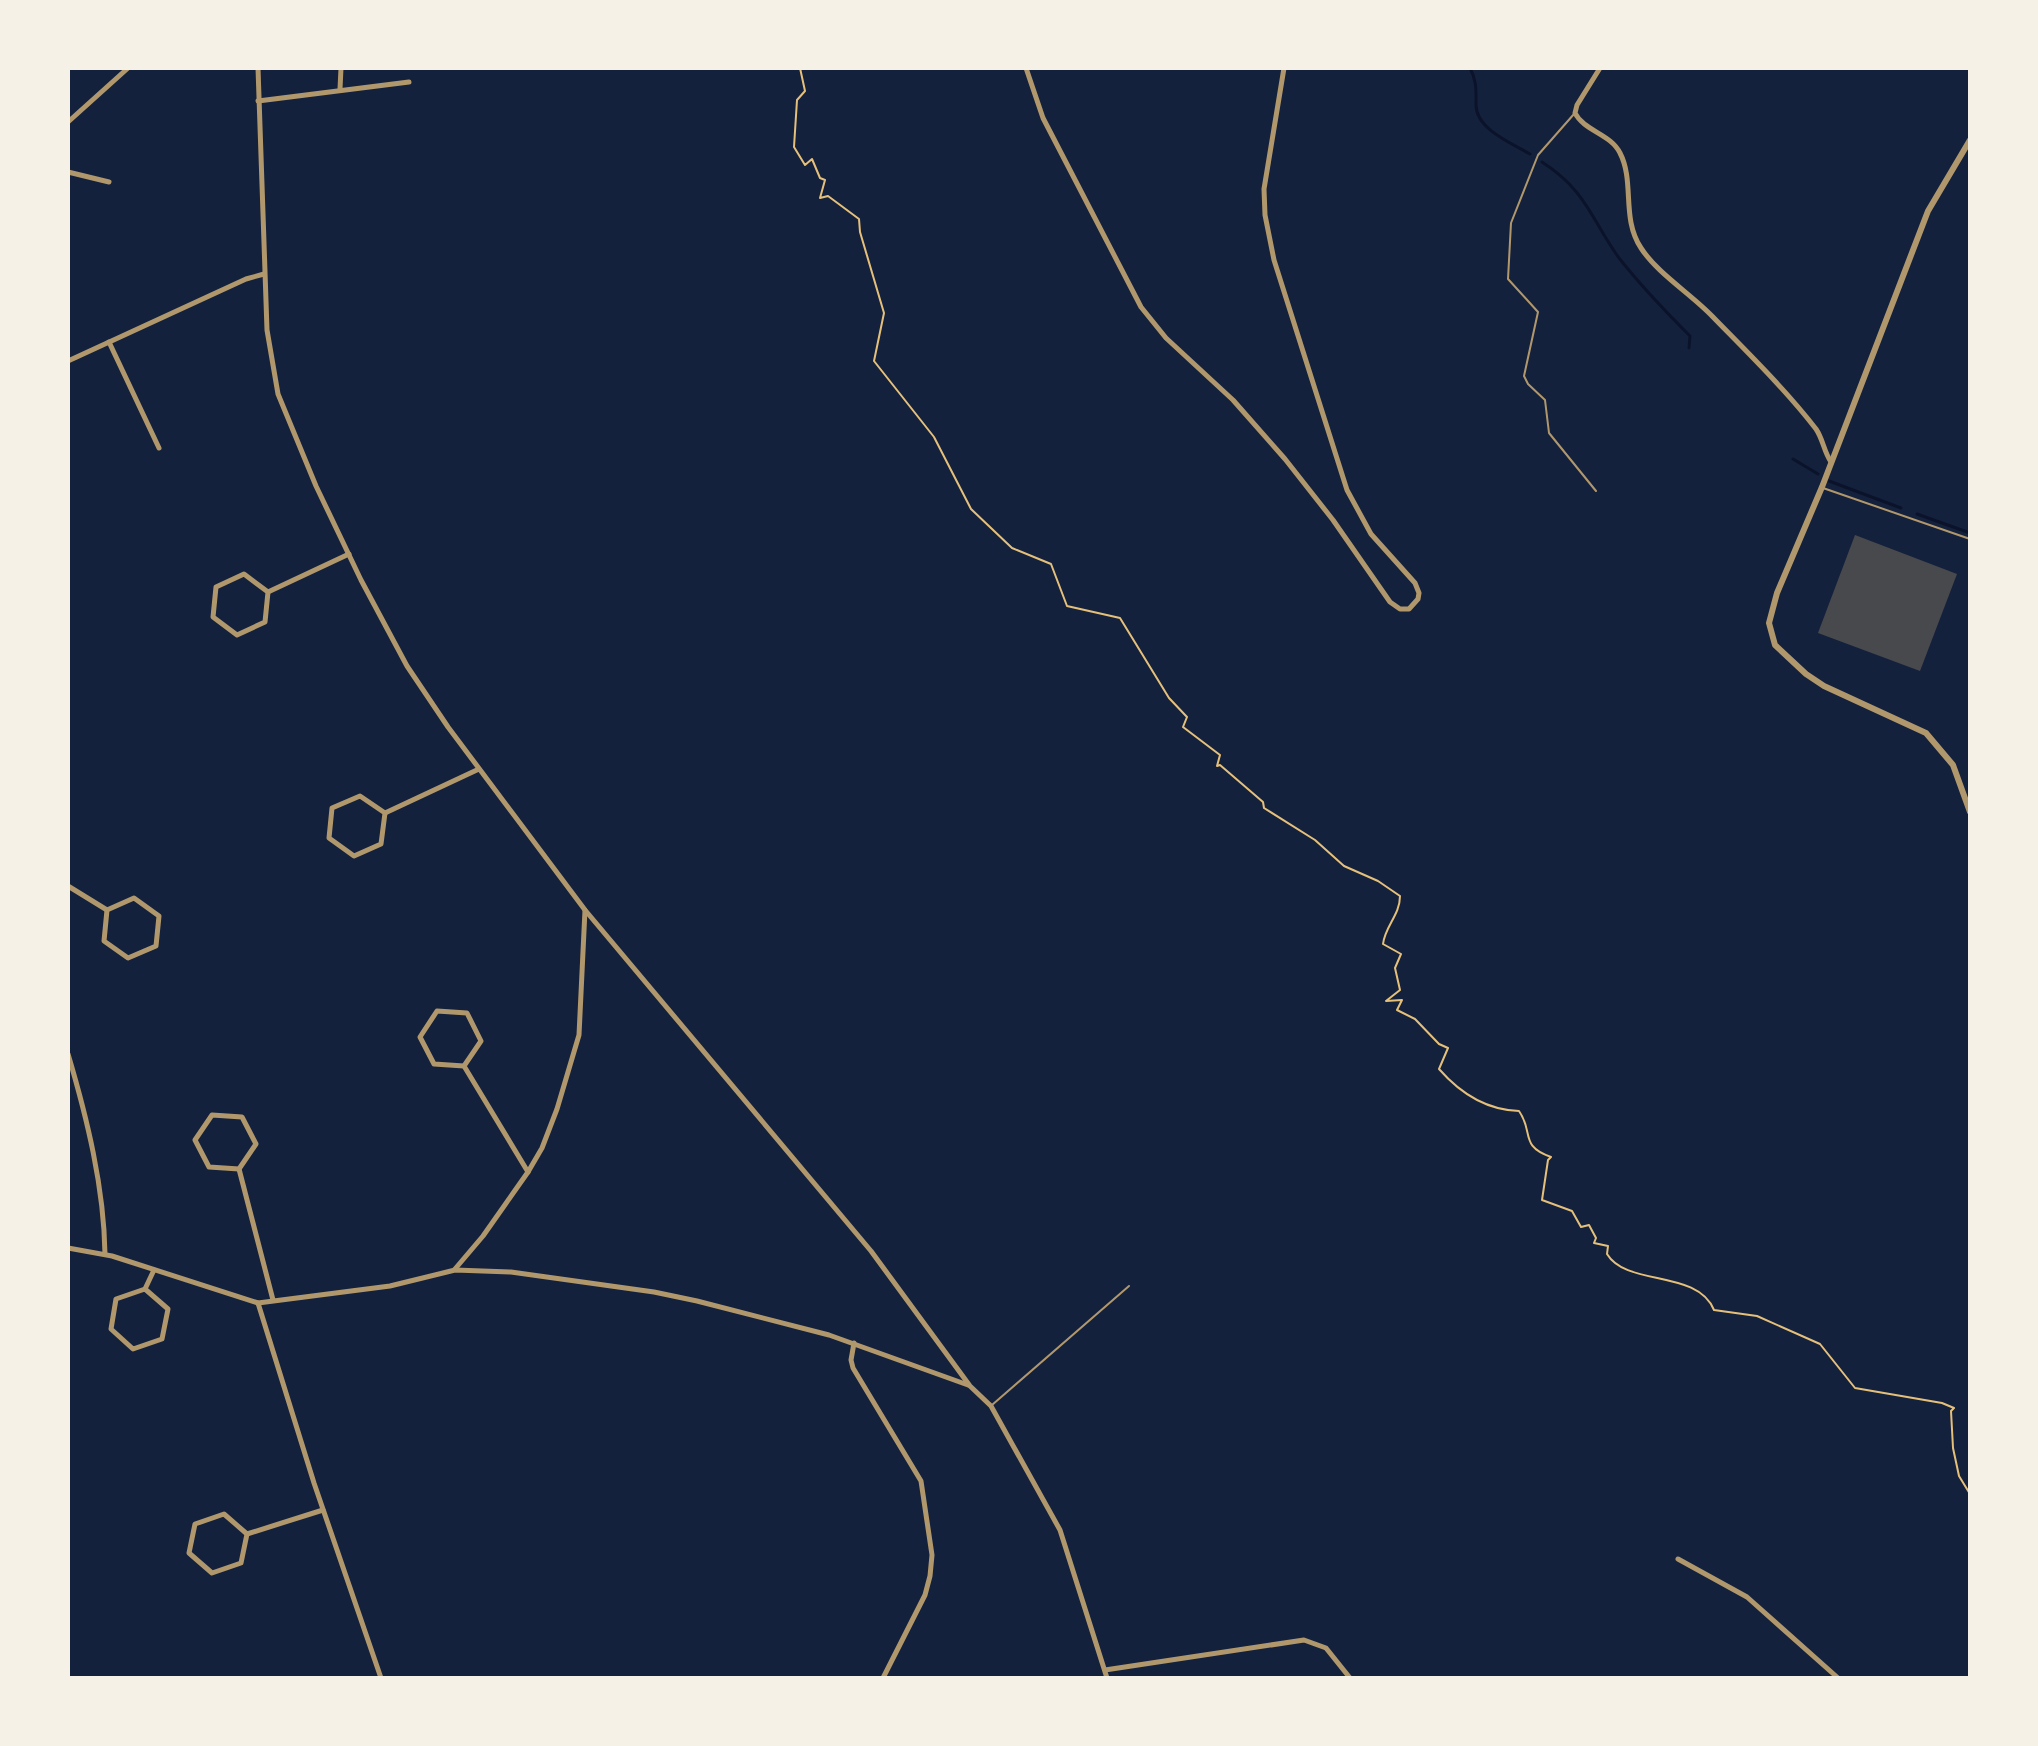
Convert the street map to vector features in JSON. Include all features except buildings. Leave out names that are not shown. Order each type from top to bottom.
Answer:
[{"type":"street","points":[[68,122],[128,68]]},
{"type":"street","points":[[258,68],[267,330],[278,394],[316,486],[407,666],[479,769],[585,910],[871,1251],[970,1386],[991,1406],[1060,1530],[1107,1678]]},
{"type":"street","points":[[340,89],[341,68]]},
{"type":"street","points":[[1026,68],[1043,118],[1124,276],[1149,318],[1166,338],[1233,400],[1285,459],[1333,520],[1390,602],[1400,609],[1409,609],[1418,599],[1417,586],[1371,534],[1350,495],[1274,260],[1265,215],[1264,189],[1284,68]]},
{"type":"street","points":[[1600,68],[1575,113],[1579,120],[1620,152],[1630,222],[1641,248],[1712,316],[1805,416],[1818,432],[1831,462]]},
{"type":"street","points":[[258,101],[409,82]]},
{"type":"street","points":[[1970,140],[1928,211],[1822,487],[1773,603],[1769,623],[1775,645],[1793,665],[1824,686],[1926,733],[1953,765],[1970,812]]},
{"type":"street","points":[[68,172],[109,182]]},
{"type":"street","points":[[68,361],[246,279],[264,274]]},
{"type":"street","points":[[109,342],[159,448]]},
{"type":"street","points":[[268,592],[349,554]]},
{"type":"street","points":[[244,574],[268,592],[265,622],[237,635],[213,617],[216,587],[244,574]]},
{"type":"street","points":[[385,813],[479,769]]},
{"type":"street","points":[[360,796],[385,813],[381,844],[354,856],[329,838],[332,808],[360,796]]},
{"type":"street","points":[[68,886],[107,910]]},
{"type":"street","points":[[134,898],[159,916],[156,946],[128,958],[116,950],[104,941],[107,910],[134,898]]},
{"type":"street","points":[[455,1270],[528,1172],[550,1127],[577,1047],[582,1008],[585,910]]},
{"type":"street","points":[[437,1011],[467,1013],[481,1041],[464,1066],[434,1064],[420,1037],[437,1011]]},
{"type":"street","points":[[68,1054],[92,1152],[104,1225],[105,1254]]},
{"type":"street","points":[[464,1066],[528,1172]]},
{"type":"street","points":[[239,1169],[209,1167],[195,1140],[212,1115],[242,1117],[256,1144],[239,1169],[273,1300]]},
{"type":"street","points":[[68,1248],[105,1254],[258,1303],[390,1286],[455,1270],[511,1272],[668,1295],[854,1343],[970,1386]]},
{"type":"street","points":[[145,1289],[168,1309],[162,1339],[133,1349],[111,1329],[116,1299],[145,1289],[154,1270]]},
{"type":"street","points":[[258,1303],[323,1510],[381,1678]]},
{"type":"street","points":[[854,1343],[853,1368],[921,1481],[932,1555],[925,1595],[883,1678]]},
{"type":"street","points":[[247,1534],[323,1510]]},
{"type":"street","points":[[224,1514],[247,1534],[241,1563],[212,1573],[189,1553],[195,1524],[224,1514]]},
{"type":"street","points":[[1678,1559],[1747,1597],[1838,1678]]},
{"type":"street","points":[[1105,1670],[1300,1640],[1326,1648],[1350,1678]]},
{"type":"lane","points":[[1575,113],[1541,150],[1531,169],[1512,216],[1507,270],[1510,283],[1538,312],[1524,376],[1545,400],[1549,433],[1596,491]]},
{"type":"lane","points":[[1822,487],[1970,539]]},
{"type":"lane","points":[[991,1406],[1129,1286]]},
{"type":"path","points":[[800,68],[805,91],[797,100],[794,147],[805,165],[812,159],[820,178],[825,180],[820,198],[828,196],[859,219],[884,313],[874,361],[934,437],[971,509],[1012,548],[1051,564],[1067,606],[1120,618],[1169,698],[1187,717],[1183,727],[1220,755],[1217,766],[1220,765],[1263,802],[1264,808],[1315,840],[1344,866],[1378,881],[1400,896],[1400,907],[1384,935],[1383,944],[1401,954],[1395,968],[1400,990],[1386,1001],[1402,1000],[1397,1010],[1415,1019],[1439,1044],[1448,1048],[1439,1069],[1459,1091],[1502,1110],[1522,1114],[1527,1139],[1534,1151],[1551,1157],[1542,1200],[1572,1211],[1581,1227],[1589,1225],[1596,1238],[1594,1243],[1608,1246],[1607,1254],[1612,1263],[1646,1276],[1684,1284],[1710,1299],[1714,1310],[1757,1316],[1820,1344],[1855,1388],[1942,1403],[1954,1408],[1951,1411],[1953,1448],[1959,1476],[1970,1494]]},
{"type":"waterway","points":[[1470,68],[1482,121],[1496,134],[1530,154]]},
{"type":"waterway","points":[[1542,162],[1579,195],[1619,258],[1690,336],[1689,348]]},
{"type":"waterway","points":[[1793,459],[1818,474]]},
{"type":"waterway","points":[[1829,481],[1901,508]]},
{"type":"waterway","points":[[1917,514],[1970,533]]}]
